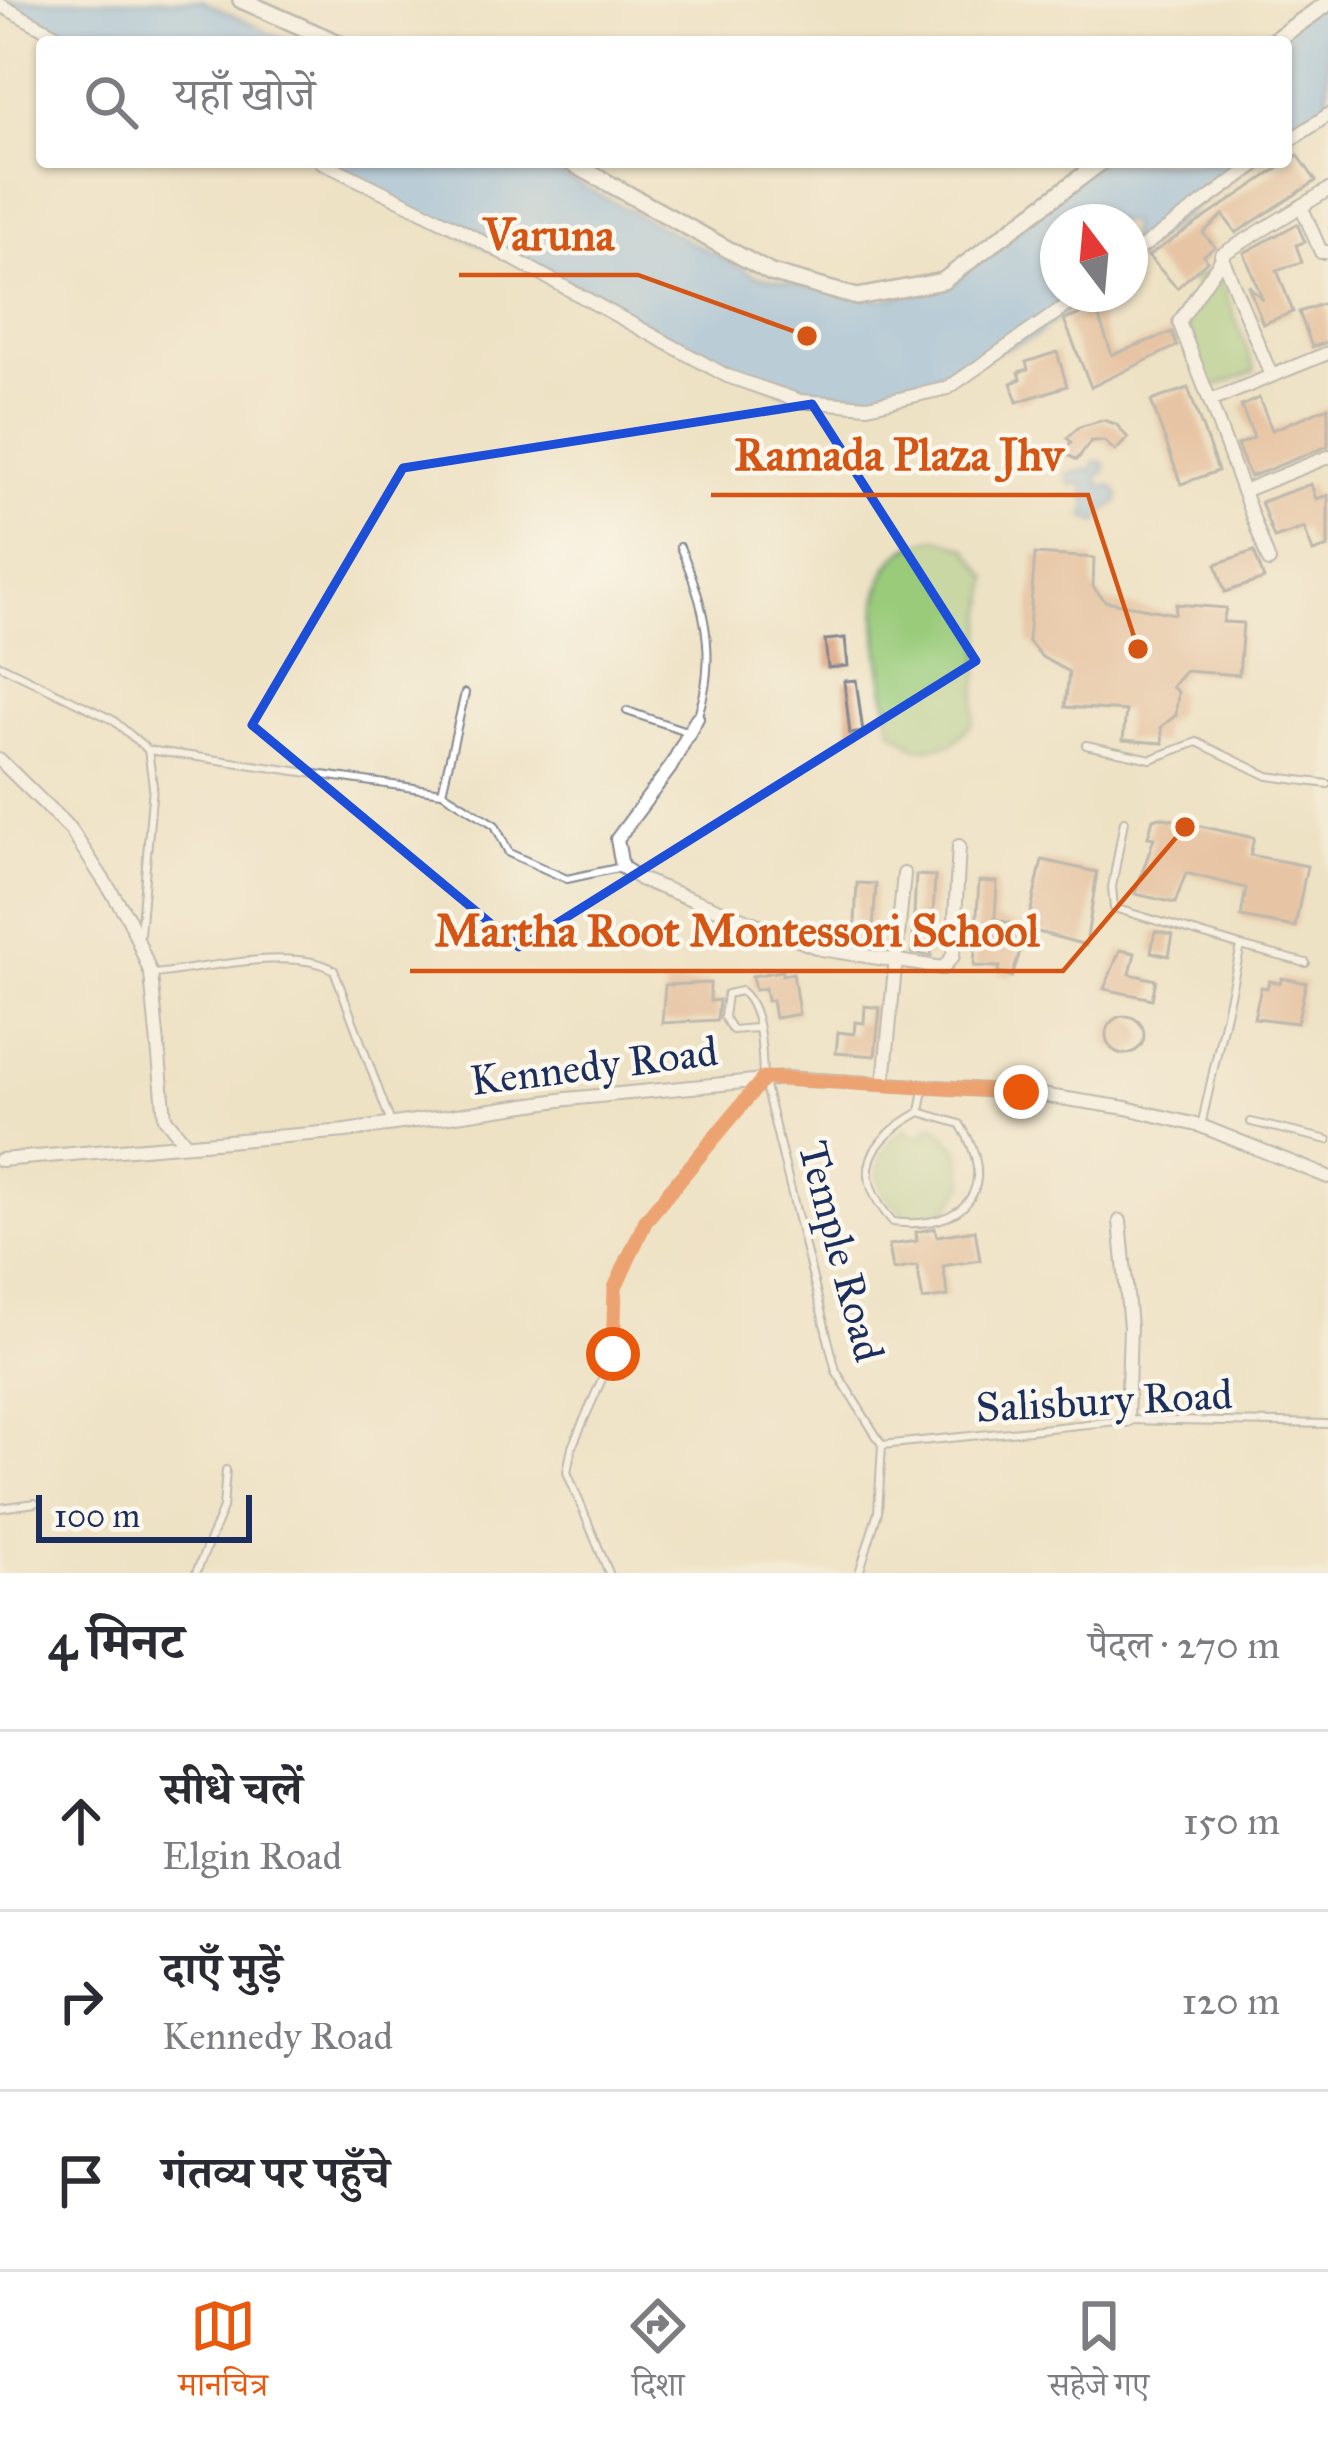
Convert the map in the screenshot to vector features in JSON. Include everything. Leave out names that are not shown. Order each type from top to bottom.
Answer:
[{"type":"street","points":[[242,0],[323,36]]},
{"type":"street","points":[[1281,36],[1328,3]]},
{"type":"street","points":[[0,5],[58,36]]},
{"type":"street","points":[[1292,138],[1325,117],[1328,133]]},
{"type":"street","points":[[334,168],[457,228],[727,376],[800,401],[868,406],[948,388],[1056,312]]},
{"type":"street","points":[[581,168],[771,273],[857,297],[943,280],[1093,168]]},
{"type":"street","points":[[1148,243],[1251,168]]},
{"type":"street","points":[[1269,561],[1179,322],[1223,251],[1328,190]]},
{"type":"street","points":[[1301,206],[1321,252],[1328,252]]},
{"type":"street","points":[[1221,260],[1271,375]]},
{"type":"street","points":[[1210,401],[1328,352]]},
{"type":"street","points":[[1243,491],[1328,457]]},
{"type":"street","points":[[697,718],[670,768],[617,839],[622,867],[642,880],[802,943],[892,964],[943,968],[952,961],[959,846]]},
{"type":"street","points":[[0,760],[94,859],[139,944],[151,974],[164,1118],[186,1144]]},
{"type":"street","points":[[884,1082],[904,874]]},
{"type":"street","name":"Kennedy Road","points":[[0,1160],[391,1124],[764,1078],[1042,1095],[1201,1126],[1328,1177]]},
{"type":"street","points":[[1120,1221],[1130,1327],[1127,1420]]},
{"type":"lane","points":[[680,547],[706,617],[707,688],[697,718]]},
{"type":"lane","points":[[0,665],[113,720],[148,750],[442,792],[495,825],[509,853],[567,880],[622,867]]},
{"type":"lane","points":[[442,792],[465,693]]},
{"type":"lane","points":[[628,711],[689,732]]},
{"type":"lane","points":[[1086,745],[1151,759],[1198,742],[1268,776],[1328,784]]},
{"type":"lane","points":[[139,944],[152,786],[148,750]]},
{"type":"lane","points":[[1124,821],[1112,886],[1114,908],[1306,964]]},
{"type":"lane","points":[[1201,1126],[1241,946]]},
{"type":"lane","points":[[151,974],[290,959],[318,961],[334,970],[391,1124]]},
{"type":"lane","points":[[741,991],[749,998],[757,1028],[732,1030],[724,1017],[727,994],[741,991]]},
{"type":"lane","name":"Temple Road","points":[[757,1028],[764,1078],[836,1371],[882,1444]]},
{"type":"lane","points":[[609,1573],[567,1472],[572,1447],[613,1354],[615,1288],[665,1193],[764,1078]]},
{"type":"lane","points":[[920,1112],[924,1086]]},
{"type":"lane","points":[[920,1112],[960,1124],[978,1165],[973,1191],[961,1213],[944,1222],[893,1222],[868,1179],[871,1151],[891,1128],[920,1112]]},
{"type":"lane","points":[[1250,1122],[1328,1141]]},
{"type":"lane","name":"Salisbury Road","points":[[882,1444],[1127,1420],[1328,1424]]},
{"type":"lane","points":[[859,1573],[878,1512],[882,1444]]},
{"type":"lane","points":[[196,1573],[223,1508],[226,1470]]},
{"type":"lane","points":[[0,1508],[35,1502]]},
{"type":"highlighted area","points":[[812,404],[976,661],[519,947],[252,725],[403,468]]},
{"type":"green space","points":[[1217,269],[1255,371],[1211,388],[1183,314],[1197,292],[1193,278]]},
{"type":"green space","points":[[939,538],[966,548],[989,578],[973,723],[952,744],[918,749],[891,729],[877,614],[880,587],[890,564],[909,547]]},
{"type":"green space","points":[[927,1127],[937,1127],[959,1149],[965,1183],[949,1209],[911,1216],[887,1197],[878,1173],[880,1160],[895,1137],[908,1128],[911,1136],[927,1134]]},
{"type":"water","points":[[4,0],[201,0],[276,36],[71,36]]},
{"type":"water","points":[[1317,0],[1328,0],[1328,102],[1292,130],[1292,36],[1267,36]]},
{"type":"water","points":[[322,168],[548,168],[757,276],[882,300],[952,284],[1040,209],[1040,312],[1066,312],[1035,337],[886,395],[782,392]]},
{"type":"water","points":[[1088,168],[1245,168],[1148,246],[1148,204],[1046,204]]},
{"type":"water","points":[[1096,461],[1105,463],[1105,472],[1097,475],[1101,487],[1111,485],[1119,493],[1118,502],[1104,511],[1098,523],[1084,517],[1088,508],[1082,483],[1070,485],[1067,474],[1091,469]]},
{"type":"building","points":[[1298,155],[1316,181],[1236,233],[1223,215],[1203,233],[1215,247],[1204,255],[1207,261],[1177,288],[1148,256],[1279,168],[1292,168],[1292,159]]},
{"type":"building","points":[[1297,224],[1305,242],[1296,245],[1302,262],[1277,270],[1293,312],[1263,324],[1248,285],[1263,300],[1244,253]]},
{"type":"building","points":[[1322,304],[1328,307],[1328,342],[1312,347],[1299,312]]},
{"type":"building","points":[[1097,312],[1112,355],[1172,332],[1177,346],[1091,387],[1064,320]]},
{"type":"building","points":[[1057,352],[1067,386],[1017,402],[1011,383],[1021,379],[1019,372],[1028,369],[1026,362]]},
{"type":"building","points":[[1188,388],[1218,471],[1181,484],[1151,401]]},
{"type":"building","points":[[1259,398],[1272,430],[1328,407],[1328,446],[1250,477],[1237,445],[1254,438],[1241,406]]},
{"type":"building","points":[[1103,420],[1116,424],[1128,438],[1115,451],[1104,441],[1091,441],[1077,460],[1064,453],[1071,442],[1067,438],[1079,427]]},
{"type":"building","points":[[1311,484],[1316,499],[1328,495],[1328,547],[1313,552],[1304,528],[1274,538],[1261,502]]},
{"type":"building","points":[[1254,551],[1264,579],[1225,592],[1216,564]]},
{"type":"building","points":[[1035,554],[1094,558],[1093,587],[1105,601],[1175,614],[1176,604],[1226,608],[1223,622],[1243,623],[1239,675],[1185,671],[1172,687],[1178,692],[1176,715],[1161,727],[1163,743],[1123,740],[1126,711],[1065,707],[1069,672],[1042,657],[1028,641]]},
{"type":"building","points":[[845,638],[848,666],[828,668],[825,640]]},
{"type":"building","points":[[856,680],[863,732],[850,734],[844,681]]},
{"type":"building","points":[[1153,819],[1254,838],[1250,855],[1307,866],[1295,927],[1241,917],[1246,888],[1186,873],[1175,903],[1135,894],[1154,838],[1148,837]]},
{"type":"building","points":[[1042,860],[1097,872],[1086,945],[1027,929],[1012,977],[998,972],[1000,967],[974,966],[979,881],[997,882],[995,919],[1027,928]]},
{"type":"building","points":[[916,875],[935,876],[931,956],[912,953]]},
{"type":"building","points":[[857,883],[876,884],[872,945],[854,943]]},
{"type":"building","points":[[1155,931],[1173,935],[1169,956],[1151,952]]},
{"type":"building","points":[[1120,950],[1135,953],[1130,974],[1156,980],[1152,999],[1104,989]]},
{"type":"building","points":[[782,971],[782,975],[793,973],[799,1014],[775,1018],[772,1000],[767,1001],[765,988],[755,990],[752,976]]},
{"type":"building","points":[[1282,978],[1306,983],[1297,1023],[1254,1018],[1261,987],[1267,988],[1269,981],[1280,983]]},
{"type":"building","points":[[710,983],[710,1001],[719,1000],[717,1020],[662,1023],[665,985]]},
{"type":"building","points":[[865,1006],[880,1008],[875,1056],[836,1053],[838,1032],[854,1034],[855,1022],[864,1023]]},
{"type":"building","points":[[1125,1016],[1139,1021],[1144,1035],[1139,1049],[1125,1054],[1111,1049],[1106,1035],[1111,1021]]},
{"type":"building","points":[[935,1228],[937,1236],[975,1230],[980,1260],[943,1266],[948,1296],[923,1300],[917,1266],[893,1270],[889,1245],[917,1241],[916,1232]]},
{"type":"place","name":"Varuna","points":[[807,336]]},
{"type":"place","name":"Ramada Plaza Jhv","points":[[1138,649]]},
{"type":"place","name":"Martha Root Montessori School","points":[[1185,827]]},
{"type":"route","points":[[613,1354],[615,1288],[646,1220],[764,1078],[1021,1092]]}]
